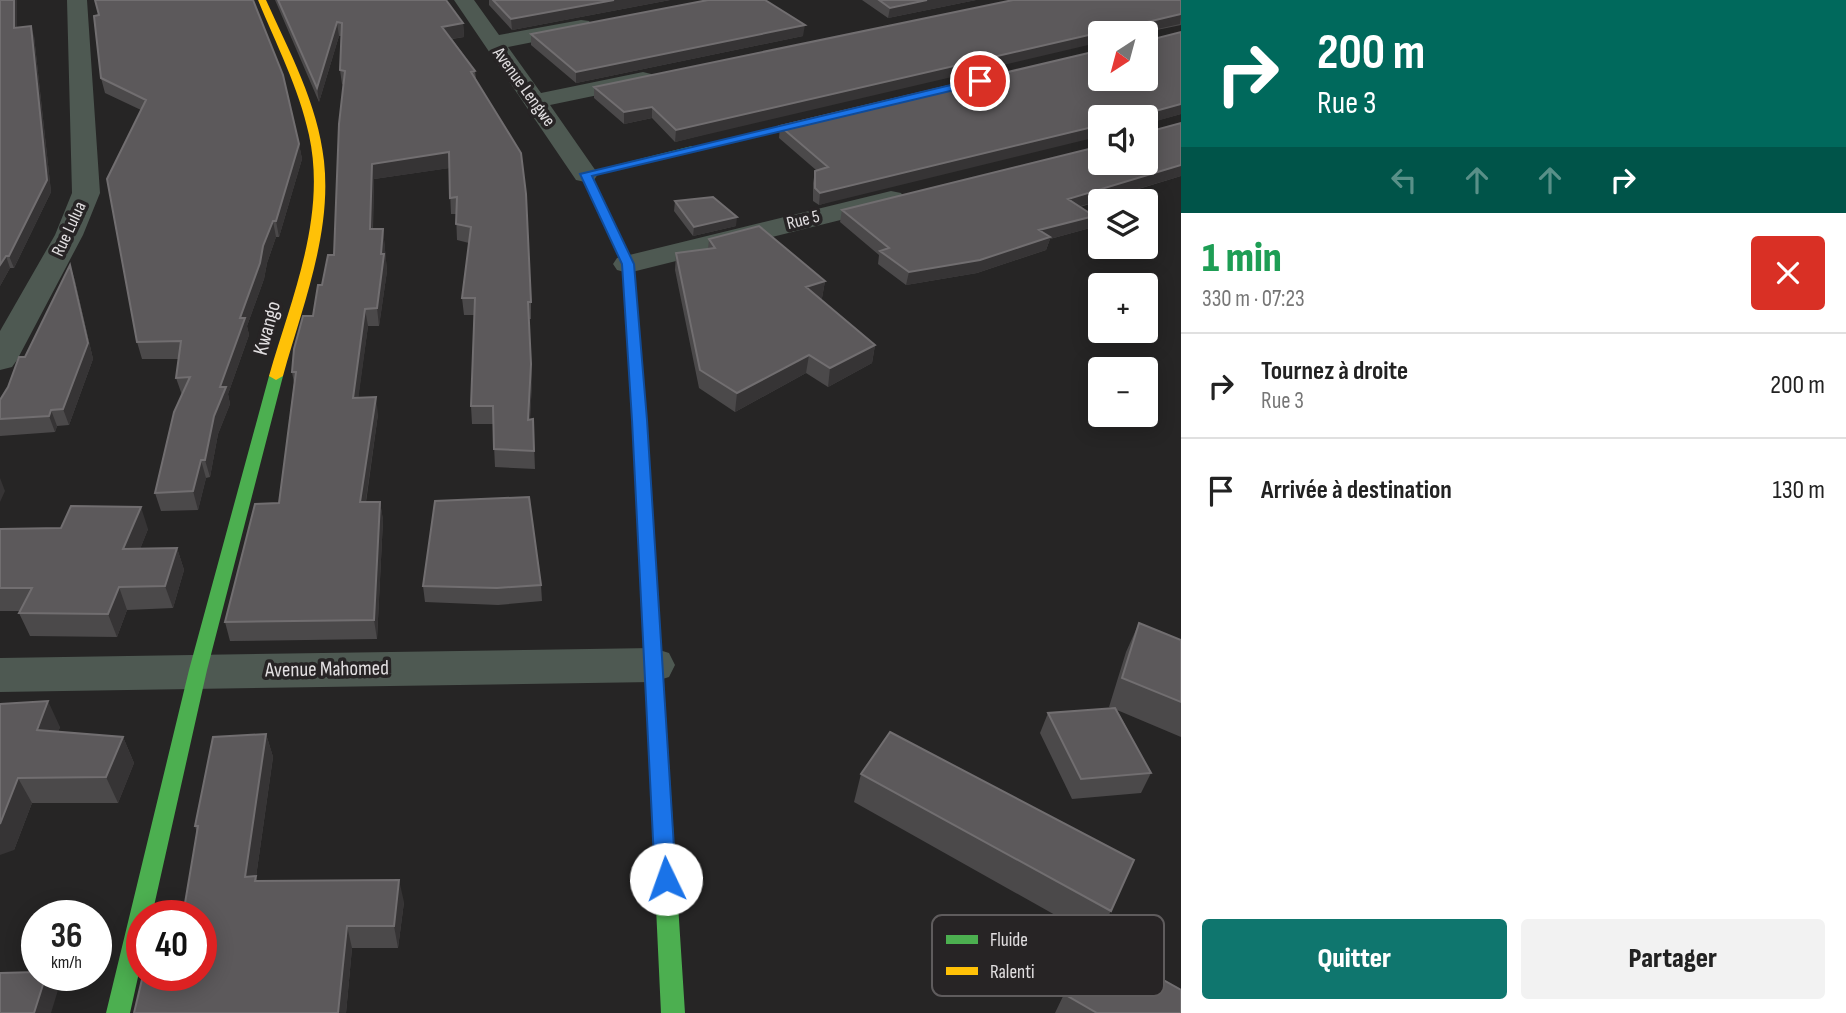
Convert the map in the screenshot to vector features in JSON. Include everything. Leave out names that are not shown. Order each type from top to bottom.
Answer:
[{"type":"street","name":"Rue Lulua","points":[[0,360],[69,235],[86,193],[77,0]]},
{"type":"street","name":"Kwango","points":[[118,1013],[198,670],[316,225],[320,183],[316,144],[303,99],[262,0]]},
{"type":"street","name":"Avenue Lengwe","points":[[464,0],[585,174]]},
{"type":"street","points":[[492,43],[598,23]]},
{"type":"street","points":[[536,101],[670,73]]},
{"type":"street","points":[[673,1013],[628,264],[585,174],[842,114]]},
{"type":"street","name":"Rue 5","points":[[628,264],[919,192]]},
{"type":"street","name":"Avenue Mahomed","points":[[0,676],[198,670],[653,665]]},
{"type":"building","points":[[0,0],[14,0],[14,28],[31,26],[47,180],[9,256],[6,256],[0,265]]},
{"type":"building","points":[[95,0],[253,0],[283,75],[299,144],[276,221],[273,221],[263,246],[260,263],[240,318],[245,318],[220,387],[226,387],[214,416],[205,460],[201,460],[193,491],[155,493],[174,412],[190,377],[176,378],[181,341],[137,342],[107,179],[146,100],[101,78],[94,16],[99,15]]},
{"type":"building","points":[[278,0],[446,0],[463,23],[442,27],[475,71],[471,72],[521,153],[526,194],[531,302],[528,302],[531,364],[528,420],[533,419],[534,451],[494,449],[493,406],[471,406],[475,298],[462,298],[471,227],[456,224],[457,197],[450,198],[449,152],[372,164],[370,229],[383,229],[381,254],[384,254],[377,308],[365,309],[353,398],[376,397],[360,502],[380,502],[374,620],[225,622],[255,504],[279,503],[296,372],[292,372],[294,349],[303,316],[313,316],[318,285],[322,285],[328,255],[334,255],[339,124],[345,71],[340,70],[342,23],[337,22],[317,88]]},
{"type":"building","points":[[493,0],[614,0],[511,19]]},
{"type":"building","points":[[708,0],[765,0],[805,25],[576,72],[531,34]]},
{"type":"building","points":[[879,0],[927,0],[890,8]]},
{"type":"building","points":[[1013,0],[1181,0],[1181,14],[1151,21],[1088,21],[1088,35],[676,130],[652,107],[624,112],[594,87]]},
{"type":"building","points":[[1181,32],[1181,104],[1158,110],[1158,105],[1088,105],[1088,128],[820,193],[815,188],[815,171],[828,167],[780,126],[1088,53],[1088,91],[1158,91],[1158,38]]},
{"type":"building","points":[[1181,123],[1181,165],[1158,172],[1158,129]]},
{"type":"building","points":[[1088,149],[1088,175],[1148,175],[1101,189],[1088,189],[1088,193],[1068,199],[1088,212],[1088,218],[1039,230],[1050,237],[980,260],[909,272],[880,251],[889,248],[842,210]]},
{"type":"building","points":[[713,197],[737,217],[694,227],[675,201]]},
{"type":"building","points":[[759,226],[825,281],[806,287],[875,345],[830,368],[809,355],[737,393],[700,370],[676,253],[715,248],[709,239]]},
{"type":"building","points":[[70,265],[88,343],[63,409],[51,410],[49,416],[0,419],[0,400],[19,357],[25,357]]},
{"type":"building","points":[[529,497],[541,585],[497,588],[423,586],[435,501]]},
{"type":"building","points":[[71,506],[141,507],[123,549],[177,548],[165,586],[119,587],[108,614],[19,613],[32,588],[0,588],[0,529],[61,528]]},
{"type":"building","points":[[1139,623],[1181,640],[1181,702],[1122,678]]},
{"type":"building","points":[[48,701],[37,730],[123,737],[106,777],[18,778],[0,824],[0,704]]},
{"type":"building","points":[[1115,708],[1151,773],[1081,779],[1048,713]]},
{"type":"building","points":[[890,732],[1134,860],[1111,911],[861,774]]},
{"type":"building","points":[[266,734],[245,877],[256,876],[255,881],[399,880],[394,926],[347,926],[338,1013],[134,1013],[139,991],[217,991],[217,900],[186,900],[198,826],[195,826],[213,737]]},
{"type":"building","points":[[21,972],[21,991],[41,991],[34,1013],[0,1013],[0,973]]},
{"type":"building","points":[[1164,980],[1181,990],[1181,1013],[1097,1013],[1068,996],[1164,996]]},
{"type":"traffic: fast","points":[[673,1013],[640,420],[628,264],[585,174],[692,149]]},
{"type":"traffic: fast","points":[[118,1013],[198,670],[276,376]]},
{"type":"traffic: slow","points":[[262,0],[308,112],[320,183],[310,254],[276,376]]},
{"type":"traffic: slow","points":[[692,149],[829,117]]},
{"type":"route","points":[[666,879],[640,420],[628,264],[585,174],[980,81]]}]
